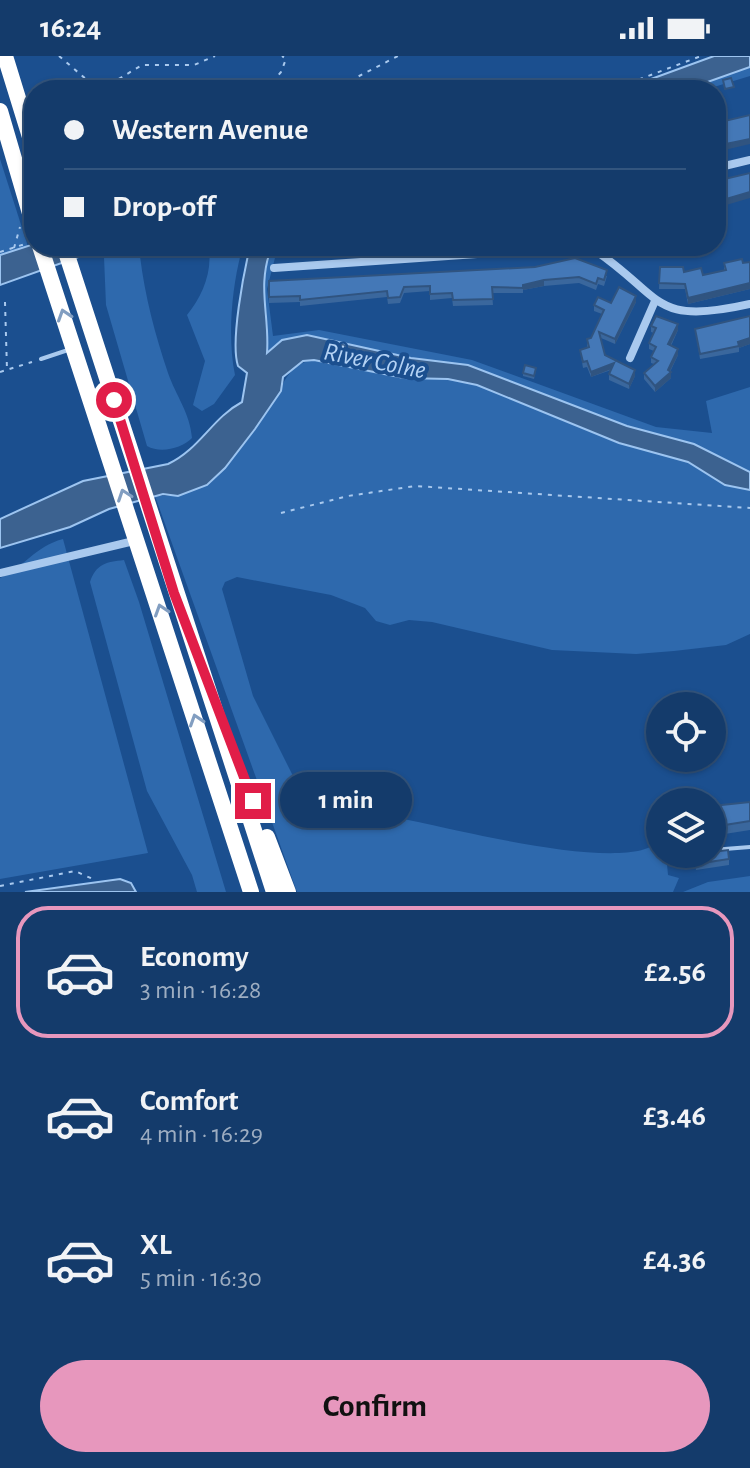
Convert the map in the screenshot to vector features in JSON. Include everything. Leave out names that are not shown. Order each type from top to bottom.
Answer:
[{"type":"highway","points":[[5,56],[24,118]]},
{"type":"highway","points":[[0,111],[24,194]]},
{"type":"highway","points":[[44,256],[139,540],[251,892]]},
{"type":"highway","points":[[68,256],[174,593],[274,892]]},
{"type":"highway","points":[[174,593],[288,892]]},
{"type":"highway","points":[[207,755],[242,892]]},
{"type":"street","points":[[726,166],[750,160]]},
{"type":"street","points":[[274,268],[447,256]]},
{"type":"street","points":[[605,256],[655,301],[690,314],[750,304]]},
{"type":"street","points":[[630,358],[655,301]]},
{"type":"street","points":[[0,573],[139,540]]},
{"type":"lane","points":[[41,359],[74,348]]},
{"type":"lane","points":[[726,849],[750,847]]},
{"type":"path","points":[[59,56],[87,80]]},
{"type":"path","points":[[117,80],[142,65],[194,65],[215,56]]},
{"type":"path","points":[[274,80],[286,59],[282,56]]},
{"type":"path","points":[[351,80],[398,56]]},
{"type":"path","points":[[637,80],[701,56]]},
{"type":"path","points":[[0,252],[24,244]]},
{"type":"path","points":[[5,302],[7,370]]},
{"type":"path","points":[[0,372],[41,359]]},
{"type":"path","points":[[281,513],[348,496],[415,486],[750,508]]},
{"type":"path","points":[[0,886],[75,871],[95,880]]},
{"type":"shaded area","points":[[750,67],[750,76],[726,83],[726,80],[713,80]]},
{"type":"shaded area","points":[[0,159],[24,234],[24,256],[31,256],[32,259],[0,269]]},
{"type":"shaded area","points":[[140,256],[159,344],[191,429],[192,438],[183,445],[159,450],[147,446],[106,305],[104,257]]},
{"type":"shaded area","points":[[209,256],[241,256],[232,310],[231,344],[235,375],[214,404],[202,411],[193,405],[205,361],[187,315],[201,293]]},
{"type":"shaded area","points":[[270,256],[275,256],[267,289],[273,336],[319,330],[472,360],[656,427],[712,433],[706,401],[750,387],[750,472],[694,444],[627,426],[468,365],[411,358],[331,340],[276,344],[266,355],[265,277]]},
{"type":"shaded area","points":[[314,360],[404,378],[448,379],[477,385],[619,443],[688,462],[725,485],[750,490],[750,634],[726,645],[636,654],[552,650],[432,622],[409,620],[390,625],[376,621],[365,608],[331,595],[237,577],[225,582],[222,589],[253,696],[301,792],[311,796],[330,793],[361,809],[533,845],[612,853],[646,848],[646,868],[667,868],[668,875],[679,878],[673,892],[297,892],[155,496],[178,496],[271,405],[287,376],[305,362]]},
{"type":"shaded area","points":[[63,539],[148,853],[0,879],[0,578],[53,542]]},
{"type":"shaded area","points":[[124,560],[226,892],[197,892],[192,875],[147,791],[90,582],[102,565]]},
{"type":"shaded area","points":[[750,876],[750,892],[683,892],[708,882]]},
{"type":"water","points":[[714,56],[750,56],[750,67],[713,80],[648,80]]},
{"type":"water","points":[[24,247],[24,256],[81,256],[0,285],[0,255]]},
{"type":"water","name":"River Colne","points":[[248,256],[269,256],[264,287],[267,353],[282,340],[307,335],[411,358],[468,365],[627,426],[694,444],[750,472],[750,490],[725,485],[688,462],[619,443],[477,385],[448,379],[404,378],[314,360],[303,361],[283,377],[281,391],[255,429],[225,468],[207,485],[178,496],[163,494],[109,509],[70,527],[0,548],[0,519],[83,481],[168,464],[189,450],[222,416],[242,402],[247,373],[238,366],[236,341]]},
{"type":"water","points":[[120,879],[131,883],[136,892],[25,892]]},
{"type":"building","points":[[731,78],[734,87],[726,89],[726,80],[723,80]]},
{"type":"building","points":[[750,115],[750,139],[726,144],[726,121]]},
{"type":"building","points":[[750,173],[750,192],[726,199],[726,179]]},
{"type":"building","points":[[575,258],[607,270],[604,280],[598,278],[596,284],[579,277],[544,280],[523,285],[523,288],[492,287],[493,299],[453,300],[452,293],[430,294],[430,286],[404,287],[400,297],[388,298],[387,291],[300,300],[300,296],[269,297],[269,281],[535,267]]},
{"type":"building","points":[[742,259],[743,263],[750,262],[750,283],[688,298],[685,284],[659,283],[660,267],[683,267],[684,272],[701,268],[703,275],[726,270],[724,263]]},
{"type":"building","points":[[619,287],[636,296],[615,339],[599,332],[605,355],[635,370],[629,384],[609,374],[614,363],[591,372],[587,361],[583,362],[580,350],[589,347],[587,339],[591,338],[604,310],[594,305],[598,297],[611,303]]},
{"type":"building","points":[[656,316],[678,324],[668,344],[678,349],[668,370],[671,372],[655,386],[644,373],[658,361],[651,357],[656,347],[649,343],[656,328],[651,326]]},
{"type":"building","points":[[750,316],[750,338],[738,342],[739,346],[700,354],[695,329]]},
{"type":"building","points":[[525,365],[536,368],[534,376],[523,373]]},
{"type":"building","points":[[750,802],[750,821],[726,825],[726,805]]},
{"type":"route","points":[[114,400],[174,593],[253,801]]}]
